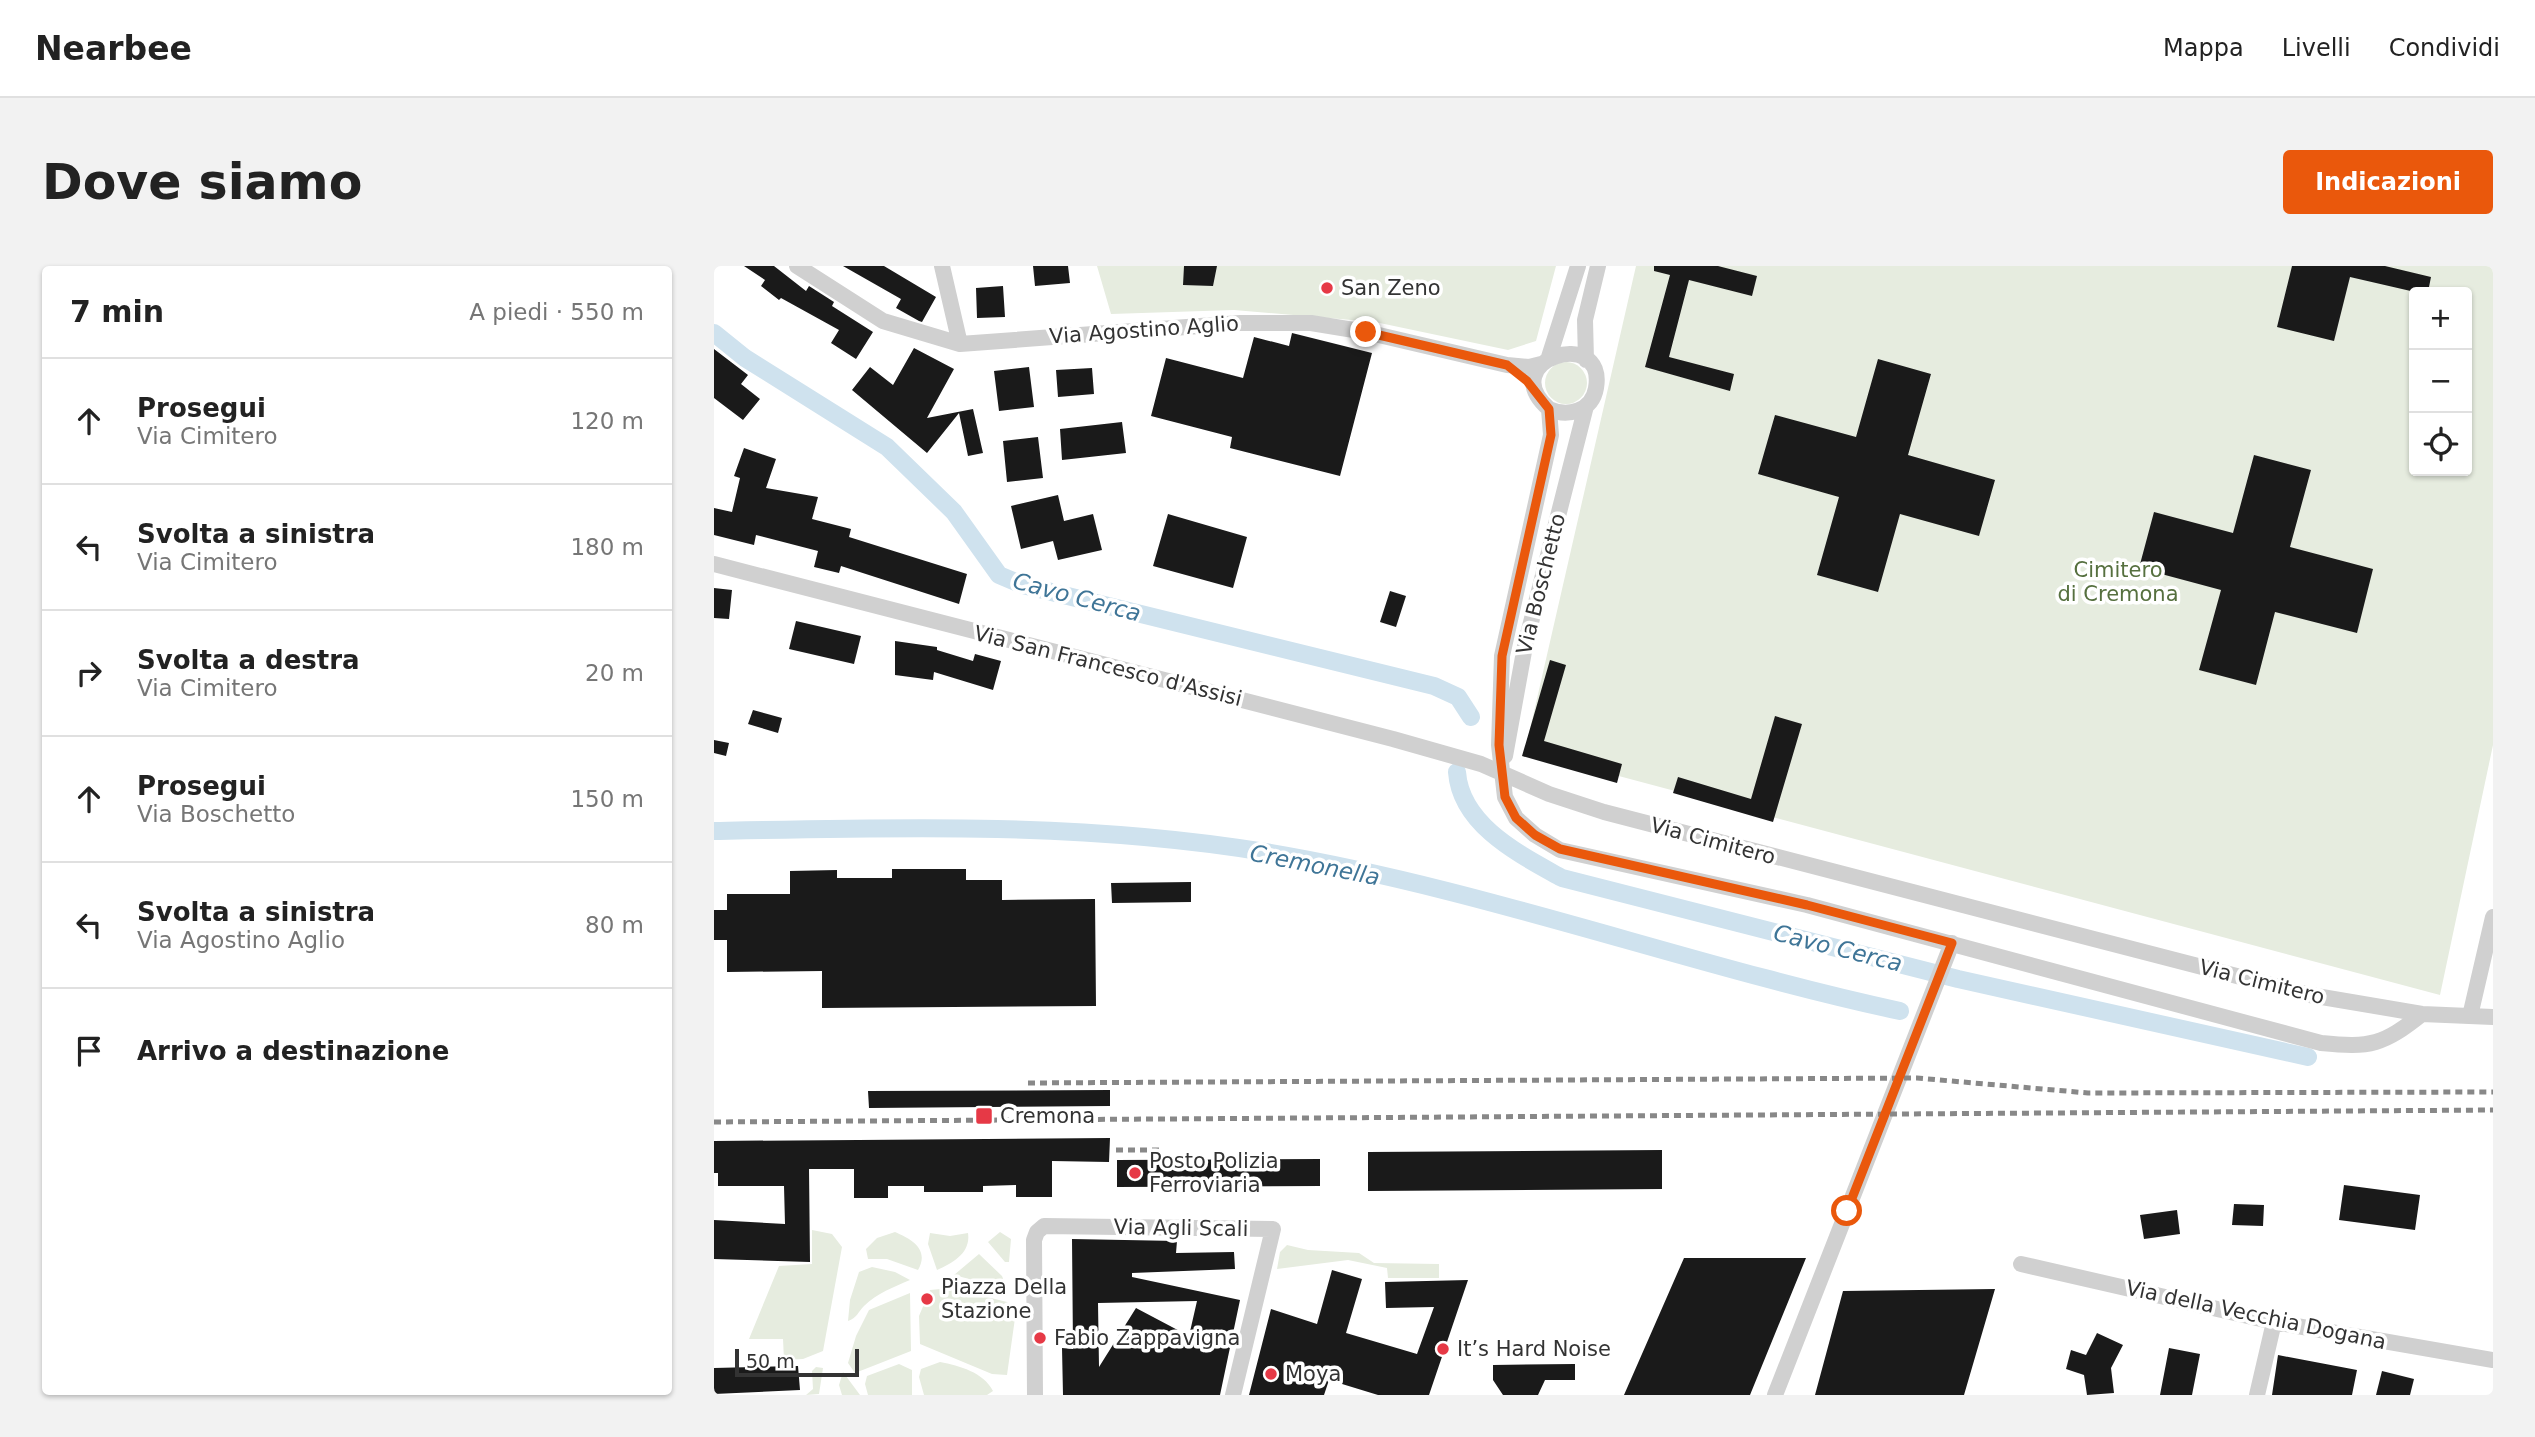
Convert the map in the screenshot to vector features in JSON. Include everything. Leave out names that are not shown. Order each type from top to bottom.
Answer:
[{"type":"street","name":"Via Agostino Aglio","points":[[797,266],[883,321],[960,344],[1240,323],[1311,323],[1366,332],[1507,365],[1529,367],[1545,361]]},
{"type":"street","points":[[942,266],[960,344]]},
{"type":"street","points":[[1578,266],[1545,361],[1535,379],[1537,395],[1549,409],[1567,414],[1586,406]]},
{"type":"street","name":"Via Boschetto","points":[[1501,772],[1512,728],[1525,646],[1586,406],[1596,389],[1593,369],[1587,360],[1585,320],[1598,266]]},
{"type":"street","points":[[1545,361],[1568,352],[1587,360]]},
{"type":"street","name":"Via Agostino Aglio","points":[[1507,365],[1527,381],[1537,395]]},
{"type":"street","name":"Via Boschetto","points":[[1501,772],[1502,656],[1551,435],[1549,409]]},
{"type":"street","name":"Via San Francesco d'Assisi","points":[[714,564],[1268,706],[1468,760],[1501,772]]},
{"type":"street","name":"Via Cimitero","points":[[1501,772],[1505,797],[1516,818],[1535,835],[1560,849],[1807,905],[2321,1043],[2356,1046],[2390,1039],[2422,1014]]},
{"type":"street","name":"Via Cimitero","points":[[1501,772],[1549,794],[1630,819],[2310,995],[2422,1014],[2493,1017]]},
{"type":"street","points":[[2470,1016],[2493,917]]},
{"type":"street","points":[[1775,1395],[1952,943]]},
{"type":"street","name":"Via Agli Scali","points":[[1035,1395],[1034,1240],[1037,1232],[1044,1226],[1273,1229],[1233,1395]]},
{"type":"street","name":"Via della Vecchia Dogana","points":[[2021,1264],[2274,1322],[2493,1360]]},
{"type":"street","points":[[2257,1395],[2274,1322]]},
{"type":"green space","name":"San Zeno","points":[[1097,266],[1556,266],[1536,341],[1508,350],[1375,322],[1234,310],[1111,314]]},
{"type":"green space","name":"Cimitero di Cremona","points":[[1636,266],[2493,266],[2493,745],[2440,995],[1525,751]]},
{"type":"green space","points":[[1566,362],[1581,368],[1587,383],[1581,398],[1566,404],[1551,398],[1545,383],[1551,368]]},
{"type":"green space","points":[[812,1230],[832,1234],[842,1247],[823,1351],[803,1359],[784,1360],[783,1339],[749,1339],[779,1266],[812,1264]]},
{"type":"green space","points":[[895,1232],[917,1246],[922,1256],[918,1270],[887,1259],[868,1259],[866,1249],[877,1238]]},
{"type":"green space","points":[[1000,1232],[1011,1239],[1009,1262],[1005,1262],[988,1242]]},
{"type":"green space","points":[[930,1233],[950,1236],[968,1233],[967,1246],[955,1260],[937,1270],[928,1244]]},
{"type":"green space","points":[[1287,1245],[1308,1250],[1359,1253],[1374,1263],[1439,1264],[1439,1278],[1388,1278],[1387,1268],[1348,1260],[1277,1269],[1280,1252]]},
{"type":"green space","points":[[979,1254],[1002,1276],[1007,1289],[954,1275]]},
{"type":"green space","points":[[872,1267],[895,1272],[910,1280],[874,1297],[848,1321],[850,1300],[859,1272]]},
{"type":"green space","points":[[951,1288],[1007,1302],[1016,1311],[1007,1375],[992,1374],[920,1344],[919,1316],[930,1290]]},
{"type":"green space","points":[[910,1293],[911,1351],[855,1373],[848,1363],[856,1336],[869,1310]]},
{"type":"green space","points":[[940,1362],[977,1375],[989,1384],[993,1391],[987,1395],[924,1395],[919,1377],[921,1369]]},
{"type":"green space","points":[[899,1364],[912,1370],[912,1395],[868,1395],[865,1384],[867,1376]]},
{"type":"green space","points":[[816,1367],[823,1368],[819,1394],[806,1395],[813,1389],[812,1371]]},
{"type":"green space","points":[[843,1372],[860,1395],[842,1395],[839,1385]]},
{"type":"building","points":[[744,266],[774,266],[806,291],[809,286],[834,302],[832,306],[873,332],[856,359],[831,343],[839,330],[781,298],[779,300],[761,286],[765,280]]},
{"type":"building","points":[[843,266],[884,266],[936,297],[922,322],[919,321],[896,308],[901,299]]},
{"type":"building","points":[[1033,266],[1068,266],[1070,283],[1035,286]]},
{"type":"building","points":[[1184,266],[1217,266],[1213,286],[1183,285]]},
{"type":"building","points":[[1654,266],[1718,266],[1757,276],[1752,296],[1689,280],[1669,357],[1734,374],[1730,391],[1645,367],[1670,275],[1654,271]]},
{"type":"building","points":[[2292,266],[2385,266],[2431,277],[2429,287],[2409,287],[2409,291],[2350,277],[2334,341],[2277,327]]},
{"type":"building","points":[[1003,286],[1005,317],[977,318],[976,288]]},
{"type":"building","points":[[1292,333],[1372,353],[1340,476],[1230,448],[1232,437],[1151,416],[1166,358],[1243,378],[1254,337],[1289,346]]},
{"type":"building","points":[[914,348],[954,369],[927,418],[973,409],[983,453],[968,456],[959,413],[927,453],[852,390],[870,367],[893,385]]},
{"type":"building","points":[[714,349],[748,375],[741,384],[760,399],[743,420],[714,398]]},
{"type":"building","points":[[1878,359],[1931,374],[1908,455],[1995,480],[1979,536],[1900,514],[1878,592],[1817,575],[1839,497],[1758,474],[1775,415],[1856,437]]},
{"type":"building","points":[[1029,367],[1034,407],[999,411],[994,371]]},
{"type":"building","points":[[1092,368],[1094,394],[1058,397],[1056,370]]},
{"type":"building","points":[[1122,422],[1126,453],[1062,460],[1060,429]]},
{"type":"building","points":[[1038,437],[1043,478],[1007,482],[1003,441]]},
{"type":"building","points":[[744,448],[776,459],[766,488],[818,497],[812,519],[851,529],[849,537],[967,574],[959,604],[841,566],[839,573],[814,567],[818,551],[756,535],[754,545],[714,535],[714,508],[732,512],[740,478],[734,476]]},
{"type":"building","points":[[2254,455],[2311,470],[2290,547],[2373,569],[2357,633],[2275,612],[2256,685],[2199,670],[2221,590],[2139,568],[2154,512],[2233,533]]},
{"type":"building","points":[[1058,495],[1064,521],[1093,514],[1102,550],[1058,560],[1053,541],[1021,549],[1011,506]]},
{"type":"building","points":[[1168,514],[1247,537],[1233,588],[1153,566]]},
{"type":"building","points":[[714,588],[732,590],[729,619],[714,618]]},
{"type":"building","points":[[1390,591],[1406,596],[1396,627],[1380,622]]},
{"type":"building","points":[[796,621],[861,636],[854,664],[789,649]]},
{"type":"building","points":[[895,641],[937,647],[937,650],[973,661],[975,654],[1001,661],[993,690],[934,672],[933,680],[895,675]]},
{"type":"building","points":[[1550,660],[1566,665],[1544,741],[1622,764],[1617,783],[1522,756]]},
{"type":"building","points":[[753,710],[782,718],[778,733],[748,724]]},
{"type":"building","points":[[1775,716],[1802,724],[1773,822],[1673,793],[1678,777],[1751,799]]},
{"type":"building","points":[[714,740],[729,743],[726,756],[714,753]]},
{"type":"building","points":[[892,869],[966,869],[966,880],[1002,880],[1002,900],[1095,899],[1096,1006],[822,1008],[822,971],[727,972],[727,940],[714,940],[714,910],[727,910],[727,894],[790,894],[790,871],[837,870],[837,878],[892,878]]},
{"type":"building","points":[[1191,882],[1191,902],[1112,903],[1111,883]]},
{"type":"building","points":[[1110,1090],[1110,1106],[869,1108],[868,1091]]},
{"type":"building","points":[[1110,1138],[1109,1162],[1052,1161],[1052,1197],[1016,1197],[1016,1185],[983,1186],[983,1192],[924,1192],[924,1186],[888,1186],[888,1198],[854,1198],[854,1169],[809,1169],[810,1262],[714,1259],[714,1220],[785,1224],[784,1186],[718,1186],[718,1173],[714,1173],[714,1141]]},
{"type":"building","points":[[1662,1150],[1662,1189],[1368,1191],[1368,1152]]},
{"type":"building","points":[[1320,1159],[1320,1186],[1117,1187],[1117,1160]]},
{"type":"building","points":[[2344,1185],[2420,1195],[2415,1230],[2339,1220]]},
{"type":"building","points":[[2234,1204],[2264,1205],[2263,1226],[2232,1225]]},
{"type":"building","points":[[2177,1210],[2180,1234],[2144,1239],[2140,1215]]},
{"type":"building","points":[[1072,1239],[1177,1241],[1176,1253],[1234,1252],[1235,1269],[1132,1273],[1132,1277],[1240,1300],[1220,1395],[1063,1395],[1062,1348],[1073,1349]],"holes":[[[1197,1301],[1189,1336],[1136,1308],[1099,1367],[1098,1303]]]},
{"type":"building","points":[[1684,1258],[1806,1258],[1750,1395],[1624,1395]]},
{"type":"building","points":[[1332,1270],[1362,1279],[1346,1333],[1417,1354],[1434,1307],[1386,1308],[1385,1282],[1468,1280],[1429,1395],[1378,1395],[1329,1380],[1324,1395],[1249,1395],[1271,1309],[1317,1324]]},
{"type":"building","points":[[1995,1289],[1964,1395],[1815,1395],[1843,1291]]},
{"type":"building","points":[[2097,1333],[2123,1345],[2111,1368],[2114,1393],[2087,1395],[2084,1375],[2066,1369],[2071,1350],[2086,1355]]},
{"type":"building","points":[[2169,1348],[2200,1354],[2192,1395],[2160,1395]]},
{"type":"building","points":[[2278,1355],[2357,1370],[2352,1395],[2272,1395]]},
{"type":"building","points":[[1575,1364],[1575,1380],[1545,1380],[1538,1395],[1503,1395],[1493,1380],[1493,1365]]},
{"type":"building","points":[[798,1366],[800,1390],[714,1394],[714,1368]]},
{"type":"building","points":[[2382,1371],[2414,1379],[2410,1395],[2376,1395]]},
{"type":"waterway","name":"Cavo Cerca","points":[[714,333],[745,358],[887,447],[954,512],[999,575],[1023,585],[1434,686],[1458,697],[1471,717]]},
{"type":"waterway","name":"Cavo Cerca","points":[[1457,772],[1461,791],[1469,808],[1481,823],[1512,849],[1562,878],[1958,979],[2308,1057]]},
{"type":"waterway","name":"Cremonella","points":[[714,831],[852,828],[1059,831],[1197,842],[1265,852],[1346,867],[1505,906],[1741,972],[1900,1011]]},
{"type":"railway","points":[[1028,1083],[1917,1078],[2088,1093],[2493,1092]]},
{"type":"railway","points":[[714,1122],[2493,1110]]},
{"type":"railway","points":[[1116,1150],[1161,1150]]},
{"type":"place","name":"San Zeno","points":[[1327,288]]},
{"type":"place","name":"Cremona","points":[[984,1116]]},
{"type":"place","name":"Posto Polizia Ferroviaria","points":[[1135,1173]]},
{"type":"place","name":"Piazza Della Stazione","points":[[927,1299]]},
{"type":"place","name":"Fabio Zappavigna","points":[[1040,1338]]},
{"type":"place","name":"It’s Hard Noise","points":[[1443,1349]]},
{"type":"place","name":"Moya","points":[[1271,1374]]},
{"type":"route","points":[[1366,332],[1507,365],[1527,381],[1549,409],[1551,435],[1502,656],[1499,745],[1501,772],[1505,797],[1516,818],[1535,835],[1560,849],[1624,866],[1807,905],[1952,943],[1847,1211]]}]
